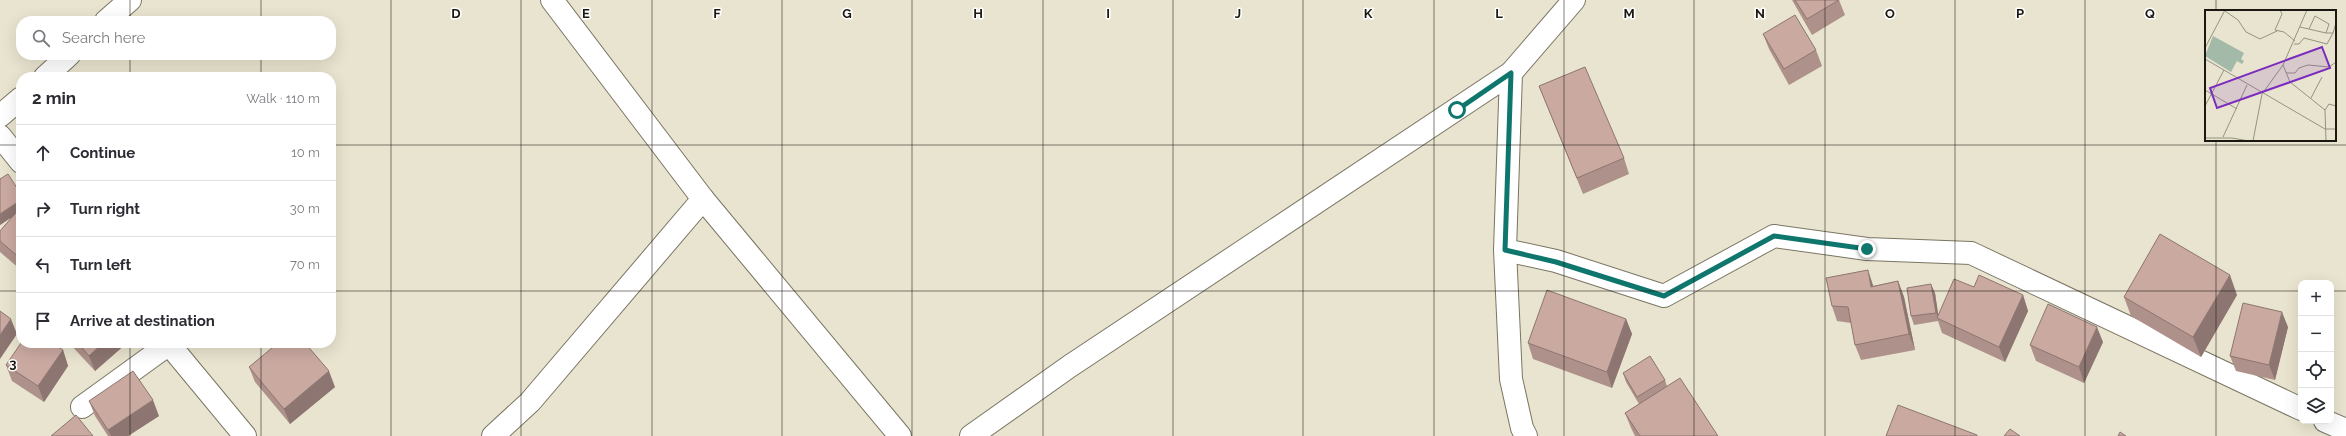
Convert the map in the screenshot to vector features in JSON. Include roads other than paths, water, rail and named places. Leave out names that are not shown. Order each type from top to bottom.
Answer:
[{"type":"street","points":[[112,16],[130,0]]},
{"type":"street","points":[[552,0],[703,199],[900,436]]},
{"type":"street","points":[[971,436],[1070,366],[1511,73],[1574,0]]},
{"type":"street","points":[[50,72],[63,60]]},
{"type":"street","points":[[1511,73],[1505,250],[1511,379],[1522,428],[1526,436]]},
{"type":"street","points":[[0,116],[16,102]]},
{"type":"street","points":[[0,136],[16,156]]},
{"type":"street","points":[[493,436],[530,402],[703,199]]},
{"type":"street","points":[[1505,250],[1556,262],[1664,296],[1774,236],[1867,249],[1971,253],[2298,409]]},
{"type":"street","points":[[82,407],[163,348]]},
{"type":"street","points":[[172,348],[245,436]]},
{"type":"street","points":[[2332,424],[2346,430]]}]
